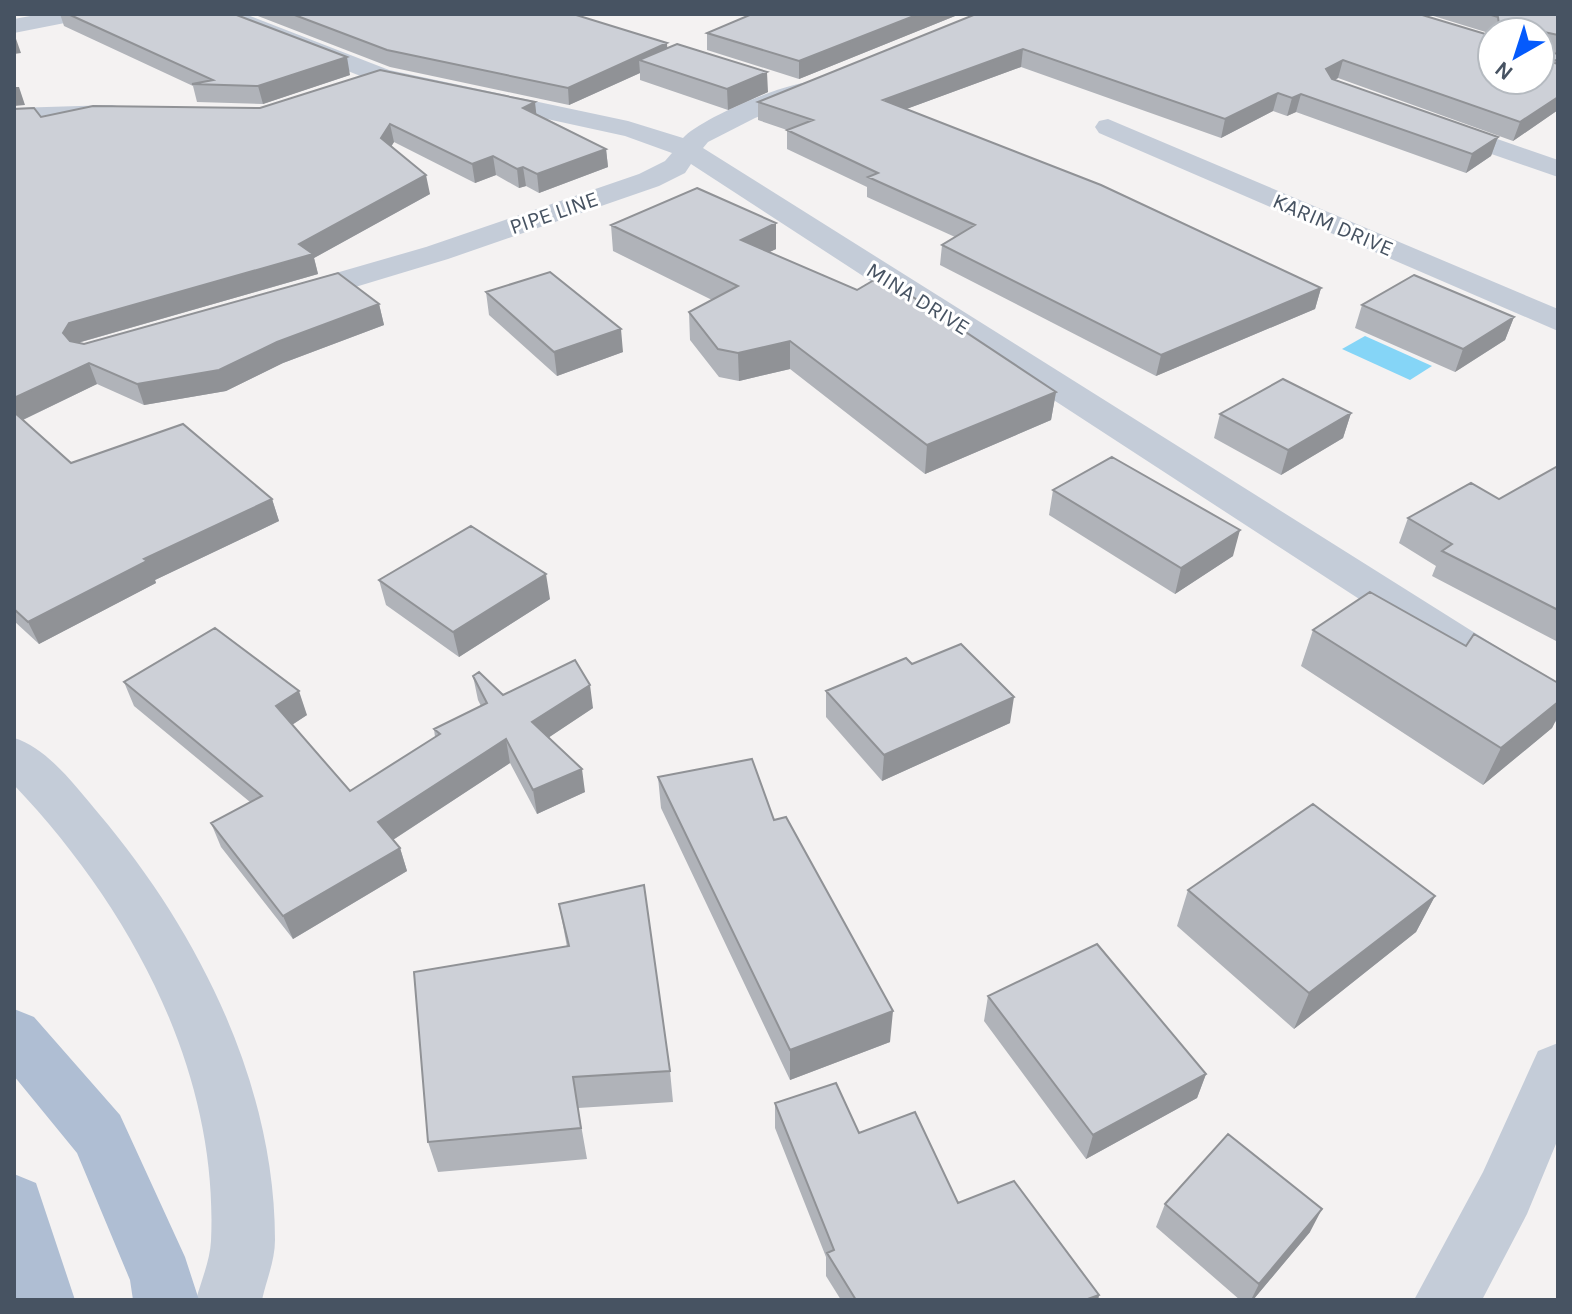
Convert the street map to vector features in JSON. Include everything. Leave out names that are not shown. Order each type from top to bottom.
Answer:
[{"type":"main road","points":[[14,1034],[99,1135],[162,1280],[166,1300]]},
{"type":"main road","points":[[14,1204],[42,1300]]},
{"type":"street","points":[[14,26],[77,14]]},
{"type":"street","name":"MINA DRIVE","points":[[225,14],[382,76],[649,134],[689,151],[1558,707]]},
{"type":"street","points":[[342,90],[382,76]]},
{"type":"street","points":[[759,78],[802,91]]},
{"type":"street","name":"PIPE LINE","points":[[259,305],[437,253],[649,180],[675,167],[699,136],[829,80]]},
{"type":"street","points":[[14,116],[133,112]]},
{"type":"street","points":[[1412,116],[1558,169]]},
{"type":"street","name":"KARIM DRIVE","points":[[1108,127],[1558,321]]},
{"type":"street","points":[[14,755],[62,800],[159,935],[211,1050],[237,1159],[243,1243],[229,1300]]},
{"type":"street","points":[[1447,1300],[1505,1193],[1558,1069]]},
{"type":"water","points":[[1365,336],[1432,366],[1410,380],[1342,349]]},
{"type":"building","points":[[68,14],[234,14],[347,57],[258,86],[192,84],[213,80]]},
{"type":"building","points":[[292,14],[573,14],[667,43],[568,88],[387,50]]},
{"type":"building","points":[[752,14],[919,14],[799,61],[707,33]]},
{"type":"building","points":[[976,14],[1419,14],[1476,31],[1476,96],[1556,96],[1558,64],[1558,97],[1520,122],[1343,60],[1326,69],[1332,79],[1498,137],[1472,154],[1301,94],[1292,98],[1278,93],[1225,119],[1023,49],[883,100],[1101,185],[1321,288],[1161,355],[942,245],[975,225],[868,177],[878,173],[787,130],[813,120],[758,102]]},
{"type":"building","points":[[1488,14],[1558,14],[1558,35],[1556,16]]},
{"type":"building","points":[[677,44],[767,72],[727,89],[639,60]]},
{"type":"building","points":[[380,70],[535,102],[523,108],[606,149],[537,174],[523,167],[517,169],[493,156],[472,164],[390,124],[381,138],[426,175],[299,244],[313,254],[69,323],[63,333],[70,341],[84,344],[338,273],[379,304],[277,342],[219,370],[137,384],[89,363],[14,398],[14,109],[34,108],[41,117],[93,106],[260,108]]},
{"type":"building","points":[[697,188],[776,223],[741,240],[857,290],[881,276],[1056,392],[927,445],[790,341],[738,353],[718,349],[689,312],[738,286],[611,225]]},
{"type":"building","points":[[550,272],[621,329],[554,352],[486,292]]},
{"type":"building","points":[[1414,275],[1514,317],[1463,349],[1362,305]]},
{"type":"building","points":[[1283,379],[1351,413],[1288,450],[1220,414]]},
{"type":"building","points":[[14,412],[71,463],[183,424],[272,499],[144,559],[147,561],[28,622],[14,609]]},
{"type":"building","points":[[1112,457],[1240,530],[1181,568],[1053,490]]},
{"type":"building","points":[[1558,466],[1558,610],[1442,551],[1452,544],[1408,518],[1471,483],[1499,499]]},
{"type":"building","points":[[471,526],[546,574],[453,632],[379,580]]},
{"type":"building","points":[[1370,592],[1466,646],[1474,634],[1558,683],[1558,702],[1501,748],[1313,630]]},
{"type":"building","points":[[215,628],[299,691],[276,706],[350,791],[440,734],[434,729],[487,703],[473,676],[479,672],[503,695],[575,660],[590,685],[532,722],[582,769],[533,790],[506,739],[378,822],[400,848],[283,916],[211,823],[262,796],[124,682]]},
{"type":"building","points":[[961,644],[1014,697],[884,755],[826,691],[906,658],[912,664]]},
{"type":"building","points":[[752,759],[774,820],[786,817],[893,1011],[790,1050],[658,777]]},
{"type":"building","points":[[1313,804],[1435,896],[1309,993],[1188,890]]},
{"type":"building","points":[[644,885],[670,1071],[573,1077],[581,1128],[428,1142],[414,972],[569,946],[559,904]]},
{"type":"building","points":[[1097,944],[1206,1074],[1093,1135],[988,996]]},
{"type":"building","points":[[836,1083],[859,1133],[915,1112],[958,1203],[1014,1181],[1099,1295],[1085,1300],[856,1300],[827,1253],[834,1250],[775,1103]]},
{"type":"building","points":[[1228,1134],[1322,1209],[1259,1284],[1165,1204]]}]
